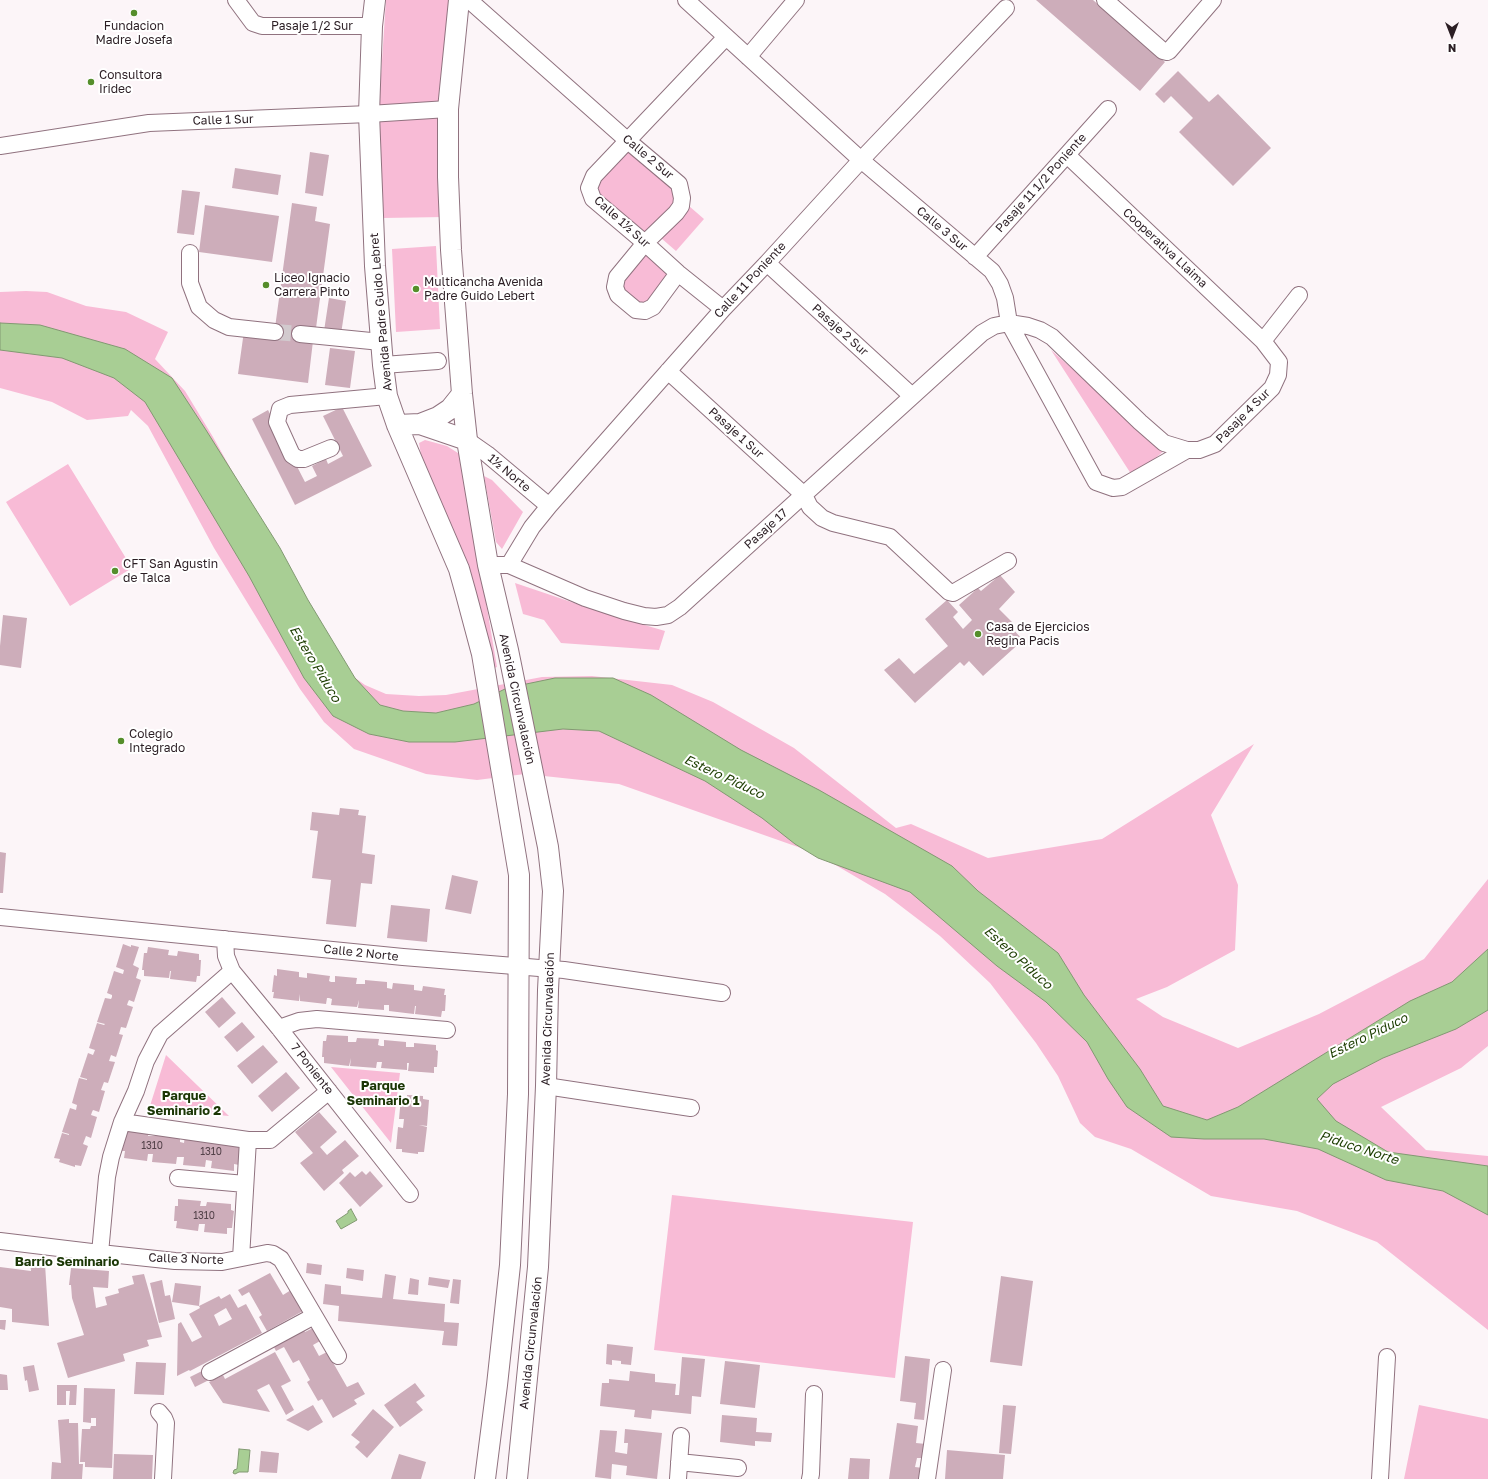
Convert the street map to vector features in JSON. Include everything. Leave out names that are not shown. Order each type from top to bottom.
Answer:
[{"type":"main road","name":"Avenida Padre Guido Lebret","points":[[375,0],[372,26],[369,114],[375,266],[387,396],[397,425],[459,569],[482,654],[519,875],[520,968]]},
{"type":"main road","points":[[459,0],[448,109],[448,177],[451,250],[467,440],[488,565]]},
{"type":"main road","points":[[397,425],[420,424],[438,417],[450,409],[462,394]]},
{"type":"main road","points":[[420,424],[467,440]]},
{"type":"main road","name":"Avenida Circunvalación","points":[[488,565],[508,650],[548,847],[553,891],[538,1267],[517,1479]]},
{"type":"main road","points":[[485,1479],[510,1265],[518,1094],[520,968]]},
{"type":"street","name":"Pasaje 1/2 Sur","points":[[236,0],[253,23],[262,26],[372,26]]},
{"type":"street","name":"Calle 2 Sur","points":[[469,0],[628,141],[679,184],[682,191],[681,206],[676,213],[645,243],[617,277],[615,287],[618,295],[636,310],[645,311],[653,307],[678,273]]},
{"type":"street","name":"Calle 3 Sur","points":[[686,0],[861,160],[992,271],[1000,284],[1005,298],[1009,323],[1096,482],[1113,488],[1122,487],[1186,450]]},
{"type":"street","points":[[748,57],[796,0]]},
{"type":"street","points":[[1105,0],[1163,51],[1167,52],[1213,0]]},
{"type":"street","name":"Calle 11 Poniente","points":[[509,565],[532,527],[549,506],[723,309],[861,160],[1006,8]]},
{"type":"street","name":"Calle 1½ Sur","points":[[723,309],[678,273],[593,199],[589,188],[594,176],[726,37]]},
{"type":"street","name":"Calle 1 Sur","points":[[0,146],[149,123],[369,114],[448,109]]},
{"type":"street","name":"Pasaje 11 1/2 Poniente","points":[[975,257],[1108,109]]},
{"type":"street","name":"Cooperativa Llaima","points":[[1067,155],[1263,341]]},
{"type":"street","points":[[190,253],[190,283],[199,307],[214,320],[229,327],[275,332]]},
{"type":"street","name":"Pasaje 2 Sur","points":[[767,263],[912,396]]},
{"type":"street","points":[[1263,341],[1299,295]]},
{"type":"street","points":[[1009,323],[1028,326],[1040,330],[1052,337],[1158,438],[1169,445],[1186,450]]},
{"type":"street","name":"Pasaje 17","points":[[488,565],[509,565],[585,598],[624,611],[644,616],[656,617],[668,615],[680,607],[982,333],[994,326],[1009,323]]},
{"type":"street","points":[[300,334],[381,342]]},
{"type":"street","name":"Pasaje 4 Sur","points":[[1186,450],[1199,450],[1215,444],[1272,388],[1278,375],[1279,362],[1263,341]]},
{"type":"street","points":[[383,364],[438,361]]},
{"type":"street","name":"Pasaje 1 Sur","points":[[668,371],[804,495],[810,507],[822,518],[833,523],[894,540],[949,592],[953,593],[1008,562]]},
{"type":"street","points":[[331,448],[304,459],[298,459],[292,455],[277,422],[280,409],[290,404],[387,396]]},
{"type":"street","name":"1½ Norte","points":[[467,440],[487,454],[549,506]]},
{"type":"street","name":"Calle 2 Norte","points":[[0,917],[520,968],[549,969],[722,993]]},
{"type":"street","name":"7 Poniente","points":[[225,939],[226,956],[232,971],[280,1028],[410,1194]]},
{"type":"street","points":[[100,1253],[107,1177],[111,1157],[122,1122],[136,1091],[146,1061],[160,1034],[232,971]]},
{"type":"street","points":[[280,1028],[299,1021],[317,1019],[447,1030]]},
{"type":"street","points":[[546,1086],[691,1108]]},
{"type":"street","points":[[122,1122],[248,1140],[270,1140],[329,1091]]},
{"type":"street","points":[[241,1258],[248,1140]]},
{"type":"street","points":[[178,1178],[245,1184]]},
{"type":"street","name":"Calle 3 Norte","points":[[0,1240],[100,1253],[191,1261],[222,1262],[268,1253],[273,1254],[281,1259],[338,1356]]},
{"type":"street","points":[[210,1372],[314,1316]]},
{"type":"street","points":[[1380,1479],[1386,1357]]},
{"type":"street","points":[[927,1479],[943,1370]]},
{"type":"street","points":[[810,1479],[814,1394]]},
{"type":"street","points":[[159,1412],[166,1423],[163,1479]]},
{"type":"street","points":[[678,1479],[681,1436]]},
{"type":"street","points":[[679,1462],[738,1468]]},
{"type":"shaded area","points":[[386,0],[452,0],[444,217],[383,218],[379,106]]},
{"type":"shaded area","points":[[628,141],[682,198],[645,243],[593,199],[594,176]]},
{"type":"shaded area","points":[[689,206],[704,219],[676,251],[661,238]]},
{"type":"shaded area","points":[[645,243],[678,273],[645,311],[615,287]]},
{"type":"shaded area","name":"Multicancha Avenida Padre Guido Lebert","points":[[436,246],[440,329],[396,332],[392,249]]},
{"type":"shaded area","points":[[0,292],[47,292],[86,306],[126,312],[168,332],[155,359],[185,391],[213,437],[343,669],[365,685],[386,694],[419,696],[446,695],[542,677],[592,676],[672,685],[713,702],[794,748],[896,828],[911,824],[988,858],[1102,839],[1254,744],[1211,815],[1238,885],[1235,950],[1167,987],[1136,999],[1163,1017],[1238,1048],[1319,1014],[1424,959],[1488,879],[1488,1046],[1461,1068],[1381,1107],[1426,1150],[1488,1156],[1488,1330],[1377,1242],[1297,1211],[1211,1196],[1131,1149],[1095,1137],[1080,1123],[1058,1076],[1036,1043],[990,983],[940,936],[885,894],[815,853],[619,784],[525,774],[477,780],[426,774],[354,749],[324,722],[300,689],[214,548],[148,426],[131,410],[128,416],[87,420],[52,402],[0,388]]},
{"type":"shaded area","points":[[1051,350],[1165,450],[1133,477]]},
{"type":"shaded area","points":[[425,440],[447,446],[461,455],[497,667],[492,669],[467,564],[421,455],[419,443]]},
{"type":"shaded area","points":[[68,464],[132,568],[70,606],[6,502]]},
{"type":"shaded area","points":[[484,476],[492,480],[523,512],[502,549],[496,542]]},
{"type":"shaded area","points":[[515,583],[607,614],[665,631],[659,650],[561,643],[544,620],[523,614]]},
{"type":"shaded area","points":[[166,1055],[229,1116],[149,1109]]},
{"type":"shaded area","points":[[331,1067],[400,1073],[391,1143]]},
{"type":"shaded area","points":[[672,1195],[913,1222],[895,1378],[654,1350]]},
{"type":"shaded area","points":[[1419,1405],[1488,1419],[1488,1479],[1404,1479]]},
{"type":"water","points":[[0,323],[40,325],[125,349],[172,378],[280,548],[308,600],[355,678],[380,705],[403,711],[436,713],[474,704],[507,688],[555,678],[613,678],[651,695],[741,750],[819,790],[952,866],[978,891],[1058,953],[1084,995],[1140,1069],[1163,1106],[1207,1120],[1238,1107],[1410,1001],[1452,982],[1488,949],[1488,1010],[1456,1029],[1383,1058],[1333,1084],[1317,1099],[1336,1121],[1388,1152],[1488,1166],[1488,1215],[1443,1191],[1386,1180],[1318,1149],[1264,1139],[1204,1139],[1171,1137],[1127,1107],[1108,1079],[1087,1042],[1046,1002],[997,966],[910,892],[818,858],[795,844],[762,818],[705,781],[599,731],[563,729],[455,742],[409,742],[369,734],[333,716],[304,678],[249,576],[145,402],[114,378],[62,358],[0,350]]},
{"type":"water","points":[[351,1209],[357,1220],[341,1229],[336,1221],[348,1213]]},
{"type":"water","points":[[239,1449],[250,1450],[248,1472],[239,1472],[235,1474],[233,1473],[234,1470],[237,1469]]},
{"type":"building","points":[[1036,0],[1093,0],[1165,62],[1140,91]]},
{"type":"building","points":[[1178,71],[1209,102],[1218,94],[1271,148],[1233,186],[1179,132],[1193,118],[1171,96],[1164,103],[1155,94]]},
{"type":"building","points":[[310,152],[329,155],[323,196],[305,193]]},
{"type":"building","points":[[235,168],[281,175],[278,195],[232,188]]},
{"type":"building","points":[[182,190],[200,192],[194,235],[177,233]]},
{"type":"building","points":[[292,203],[317,207],[315,221],[330,224],[316,328],[301,326],[299,338],[313,341],[308,383],[238,374],[244,331],[274,335]]},
{"type":"building","points":[[205,205],[279,216],[272,262],[199,252]]},
{"type":"building","points":[[329,298],[346,301],[341,334],[324,331]]},
{"type":"building","points":[[330,348],[355,351],[350,388],[325,385]]},
{"type":"building","points":[[342,407],[372,466],[295,505],[252,419],[268,410],[305,482],[317,476],[312,466],[326,459],[328,464],[343,456],[323,416]]},
{"type":"building","name":"Casa de Ejercicios Regina Pacis","points":[[1000,575],[1015,592],[999,609],[1012,622],[1009,625],[1023,640],[983,676],[969,661],[964,666],[960,662],[915,703],[884,670],[899,658],[914,674],[948,646],[925,619],[947,600],[958,612],[953,617],[963,629],[972,620],[959,605],[978,588],[981,591]]},
{"type":"building","points":[[3,615],[27,618],[21,668],[0,665]]},
{"type":"building","points":[[340,808],[359,810],[358,815],[366,816],[362,853],[375,855],[372,884],[361,883],[356,927],[326,924],[331,880],[312,878],[318,831],[310,830],[312,812],[339,815]]},
{"type":"building","points":[[0,852],[6,853],[3,893],[0,893]]},
{"type":"building","points":[[452,875],[478,881],[471,914],[445,909]]},
{"type":"building","points":[[391,905],[430,909],[427,942],[387,938]]},
{"type":"building","points":[[123,944],[131,947],[131,945],[139,947],[133,965],[139,968],[136,978],[141,980],[134,1002],[129,1000],[127,1005],[133,1007],[126,1028],[121,1027],[119,1034],[123,1035],[116,1057],[111,1055],[109,1061],[115,1062],[108,1083],[104,1082],[101,1090],[105,1091],[99,1112],[93,1110],[91,1115],[97,1117],[91,1138],[86,1136],[83,1144],[88,1146],[81,1166],[75,1165],[75,1167],[59,1162],[60,1159],[54,1158],[62,1133],[69,1135],[62,1132],[70,1108],[76,1110],[77,1105],[72,1103],[79,1078],[87,1080],[80,1077],[88,1053],[93,1055],[95,1050],[89,1048],[97,1023],[105,1024],[97,1022],[105,998],[111,999],[112,997],[112,995],[107,993],[114,971],[123,974],[124,970],[116,967]]},
{"type":"building","points":[[148,947],[169,950],[168,955],[177,956],[178,951],[199,954],[199,960],[201,960],[200,976],[197,976],[196,982],[170,979],[171,971],[169,978],[144,976],[144,970],[142,970],[144,953],[147,953]]},
{"type":"building","points":[[277,969],[299,972],[299,977],[307,978],[307,973],[330,976],[329,981],[331,982],[335,982],[335,976],[357,978],[356,984],[365,984],[365,980],[387,982],[387,988],[392,989],[393,983],[414,985],[414,990],[422,991],[423,986],[445,989],[445,1011],[442,1011],[441,1017],[415,1014],[416,1006],[414,1014],[389,1011],[389,1005],[384,1005],[384,1010],[358,1008],[359,1000],[357,1007],[331,1005],[332,999],[329,998],[327,998],[326,1004],[300,1001],[300,994],[299,1001],[273,998],[274,992],[272,992],[274,975],[277,976]]},
{"type":"building","points":[[222,997],[236,1013],[219,1028],[205,1012]]},
{"type":"building","points":[[242,1022],[255,1037],[237,1052],[224,1037]]},
{"type":"building","points":[[327,1035],[348,1036],[348,1042],[356,1042],[357,1038],[379,1039],[378,1045],[381,1046],[384,1046],[384,1040],[406,1042],[406,1047],[414,1047],[414,1043],[436,1045],[436,1050],[438,1051],[437,1067],[434,1067],[434,1073],[408,1071],[409,1063],[407,1063],[407,1070],[381,1068],[382,1062],[377,1062],[376,1068],[350,1066],[351,1058],[349,1066],[324,1063],[324,1057],[322,1057],[323,1041],[326,1041]]},
{"type":"building","points":[[263,1045],[278,1062],[252,1084],[237,1066]]},
{"type":"building","points":[[286,1072],[300,1088],[272,1112],[258,1096]]},
{"type":"building","points":[[407,1095],[423,1096],[423,1099],[429,1100],[427,1126],[419,1125],[427,1127],[424,1152],[418,1152],[418,1154],[402,1152],[402,1149],[396,1149],[398,1127],[403,1128],[404,1119],[399,1119],[401,1097],[407,1098]]},
{"type":"building","points":[[319,1112],[337,1132],[320,1147],[327,1155],[345,1140],[359,1156],[342,1170],[344,1173],[324,1191],[300,1163],[313,1153],[295,1132]]},
{"type":"building","points":[[127,1129],[149,1131],[148,1136],[156,1136],[156,1132],[180,1135],[180,1142],[184,1143],[185,1135],[208,1138],[207,1142],[239,1141],[238,1147],[241,1147],[239,1165],[234,1164],[234,1171],[211,1168],[212,1161],[206,1160],[205,1167],[183,1165],[184,1157],[177,1157],[176,1164],[152,1162],[153,1154],[148,1154],[147,1161],[124,1158],[125,1151],[122,1151],[124,1136],[126,1136]]},
{"type":"building","points":[[362,1171],[366,1175],[370,1171],[383,1186],[360,1207],[339,1183],[350,1172],[355,1177]]},
{"type":"building","points":[[178,1199],[201,1201],[200,1206],[206,1206],[207,1202],[231,1204],[231,1210],[234,1211],[232,1228],[227,1228],[227,1234],[204,1232],[205,1224],[199,1224],[198,1231],[176,1228],[177,1221],[174,1221],[175,1206],[178,1206]]},
{"type":"building","points":[[30,1262],[45,1264],[49,1326],[12,1322],[12,1309],[0,1307],[0,1267],[31,1271]]},
{"type":"building","points":[[307,1263],[322,1265],[321,1275],[306,1273]]},
{"type":"building","points":[[71,1268],[109,1271],[108,1288],[93,1287],[96,1308],[107,1305],[105,1297],[119,1293],[118,1289],[134,1284],[132,1276],[144,1274],[162,1337],[147,1340],[149,1346],[123,1354],[125,1361],[68,1378],[57,1343],[84,1335],[72,1298],[71,1285],[69,1285]]},
{"type":"building","points":[[347,1268],[364,1270],[363,1281],[346,1278]]},
{"type":"building","points":[[270,1273],[283,1295],[291,1290],[303,1311],[267,1331],[259,1317],[262,1315],[249,1292],[242,1296],[238,1290]]},
{"type":"building","points":[[385,1274],[396,1276],[393,1299],[445,1304],[444,1322],[459,1323],[457,1346],[442,1345],[444,1331],[338,1321],[339,1306],[323,1304],[325,1284],[341,1286],[341,1294],[382,1298]]},
{"type":"building","points":[[1001,1276],[1033,1281],[1022,1366],[990,1362]]},
{"type":"building","points":[[429,1277],[450,1280],[448,1288],[428,1285]]},
{"type":"building","points":[[410,1278],[419,1280],[418,1295],[408,1294]]},
{"type":"building","points":[[453,1279],[461,1280],[459,1304],[450,1303]]},
{"type":"building","points":[[162,1280],[165,1296],[170,1295],[175,1319],[159,1323],[150,1283]]},
{"type":"building","points":[[175,1283],[201,1286],[199,1306],[172,1302]]},
{"type":"building","points":[[230,1294],[238,1308],[246,1304],[262,1333],[190,1371],[189,1370],[177,1376],[178,1324],[181,1322],[192,1342],[202,1337],[189,1314],[200,1308],[199,1306],[219,1296],[221,1299]],"holes":[[[226,1308],[232,1319],[219,1326],[214,1315]]]},
{"type":"building","points":[[0,1320],[6,1320],[5,1330],[0,1329]]},
{"type":"building","points":[[313,1328],[320,1341],[313,1345],[319,1356],[327,1352],[347,1387],[358,1382],[365,1394],[354,1400],[357,1404],[333,1418],[322,1399],[318,1401],[307,1382],[310,1380],[299,1360],[293,1363],[284,1347],[276,1351],[273,1345],[303,1329],[305,1332]]},
{"type":"building","points":[[607,1344],[633,1347],[631,1365],[621,1364],[621,1361],[612,1360],[612,1365],[606,1364]]},
{"type":"building","points":[[275,1352],[291,1381],[281,1386],[294,1410],[286,1415],[269,1384],[257,1390],[270,1412],[223,1403],[209,1382],[223,1375],[225,1379]]},
{"type":"building","points":[[905,1356],[930,1359],[924,1420],[914,1419],[916,1403],[900,1401]]},
{"type":"building","points":[[682,1357],[705,1359],[701,1397],[692,1396],[691,1414],[652,1410],[651,1419],[634,1417],[635,1410],[600,1406],[602,1383],[609,1383],[609,1379],[629,1381],[630,1371],[655,1374],[655,1382],[676,1384],[675,1395],[679,1395]]},
{"type":"building","points":[[725,1361],[760,1365],[755,1408],[720,1404]]},
{"type":"building","points":[[136,1362],[166,1363],[164,1395],[134,1394]]},
{"type":"building","points":[[34,1365],[39,1390],[29,1392],[27,1380],[25,1381],[23,1367]]},
{"type":"building","points":[[206,1369],[211,1379],[195,1387],[190,1377]]},
{"type":"building","points":[[0,1374],[7,1375],[8,1390],[0,1390]]},
{"type":"building","points":[[415,1383],[425,1396],[416,1402],[423,1410],[400,1427],[384,1405]]},
{"type":"building","points":[[57,1385],[77,1385],[76,1405],[69,1405],[70,1391],[66,1391],[66,1405],[57,1405]]},
{"type":"building","points":[[84,1388],[115,1389],[112,1468],[85,1467],[85,1462],[80,1462],[82,1429],[90,1429],[91,1426],[96,1426],[96,1418],[91,1418],[91,1423],[83,1422]]},
{"type":"building","points":[[313,1405],[323,1422],[308,1431],[286,1420]]},
{"type":"building","points":[[1003,1405],[1016,1406],[1011,1454],[999,1453]]},
{"type":"building","points":[[373,1409],[394,1427],[367,1458],[355,1447],[360,1442],[351,1435]]},
{"type":"building","points":[[722,1415],[757,1418],[756,1432],[772,1433],[771,1442],[755,1441],[755,1446],[720,1442]]},
{"type":"building","points":[[69,1419],[69,1423],[78,1423],[79,1464],[83,1464],[82,1479],[51,1479],[52,1462],[61,1463],[58,1420]]},
{"type":"building","points":[[897,1423],[918,1426],[916,1443],[926,1444],[924,1458],[917,1458],[915,1467],[923,1468],[922,1479],[889,1479]]},
{"type":"building","points":[[625,1429],[662,1433],[657,1479],[626,1475],[627,1466],[612,1464],[611,1479],[595,1477],[600,1430],[617,1431],[615,1452],[627,1454],[628,1443],[624,1443]]},
{"type":"building","points":[[947,1450],[1005,1455],[1003,1479],[945,1479]]},
{"type":"building","points":[[261,1451],[279,1453],[277,1473],[259,1472]]},
{"type":"building","points":[[114,1454],[153,1455],[152,1479],[113,1479]]},
{"type":"building","points":[[399,1454],[426,1462],[421,1479],[391,1479]]},
{"type":"building","points":[[850,1458],[870,1459],[869,1479],[848,1479]]},
{"type":"tunnel","points":[[275,332],[300,334]]},
{"type":"place","name":"Fundacion Madre Josefa","points":[[134,13]]},
{"type":"place","name":"Consultora Iridec","points":[[91,82]]},
{"type":"place","name":"Liceo Ignacio Carrera Pinto","points":[[266,285]]},
{"type":"place","name":"Multicancha Avenida Padre Guido Lebert","points":[[416,289]]},
{"type":"place","name":"CFT San Agustin de Talca","points":[[115,571]]},
{"type":"place","name":"Casa de Ejercicios Regina Pacis","points":[[978,634]]},
{"type":"place","name":"Colegio Integrado","points":[[121,741]]},
{"type":"district","name":"Parque Seminario 1","points":[[383,1094]]},
{"type":"district","name":"Parque Seminario 2","points":[[184,1104]]},
{"type":"district","name":"Barrio Seminario","points":[[67,1262]]},
{"type":"water label","name":"Estero Piduco","points":[[315,664]]},
{"type":"water label","name":"Estero Piduco","points":[[724,777]]},
{"type":"water label","name":"Estero Piduco","points":[[1018,958]]},
{"type":"water label","name":"Estero Piduco","points":[[1368,1036]]},
{"type":"water label","name":"Piduco Norte","points":[[1359,1148]]}]
